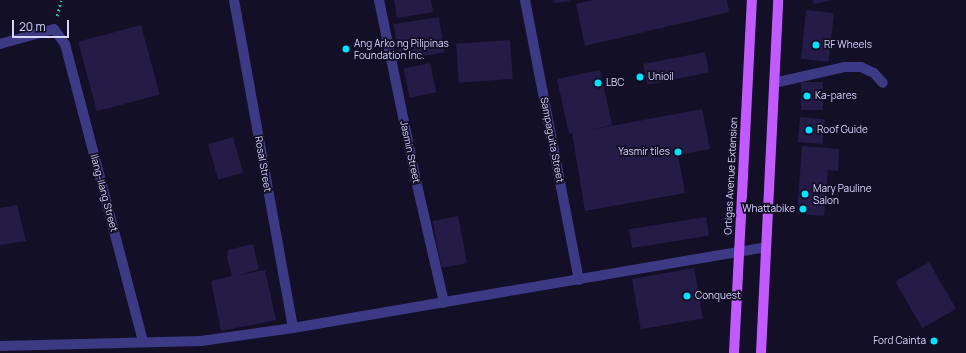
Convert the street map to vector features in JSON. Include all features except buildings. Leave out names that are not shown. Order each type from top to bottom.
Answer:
[{"type":"main road","name":"Ortigas Avenue Extension","points":[[734,353],[752,0]]},
{"type":"main road","points":[[760,353],[778,0]]},
{"type":"street","name":"Rosal Street","points":[[234,0],[293,328]]},
{"type":"street","name":"Jasmin Street","points":[[379,0],[414,176],[444,303]]},
{"type":"street","name":"Sampaguita Street","points":[[525,0],[579,280]]},
{"type":"street","name":"Ilang-Ilang Street","points":[[0,44],[54,28],[65,44],[143,342]]},
{"type":"street","points":[[774,83],[845,67],[861,67],[874,73],[883,83]]},
{"type":"street","points":[[0,346],[201,341],[293,328],[444,303],[740,250],[766,247]]},
{"type":"place","name":"RF Wheels","points":[[816,45]]},
{"type":"place","name":"Ang Arko ng Pilipinas Foundation Inc.","points":[[346,49]]},
{"type":"place","name":"Unioil","points":[[640,77]]},
{"type":"place","name":"LBC","points":[[598,83]]},
{"type":"place","name":"Ka-pares","points":[[807,96]]},
{"type":"place","name":"Roof Guide","points":[[809,130]]},
{"type":"place","name":"Yasmir tiles","points":[[678,152]]},
{"type":"place","name":"Mary Pauline Salon","points":[[805,194]]},
{"type":"place","name":"Whattabike","points":[[803,209]]},
{"type":"place","name":"Conquest","points":[[687,296]]},
{"type":"place","name":"Ford Cainta","points":[[934,341]]}]
